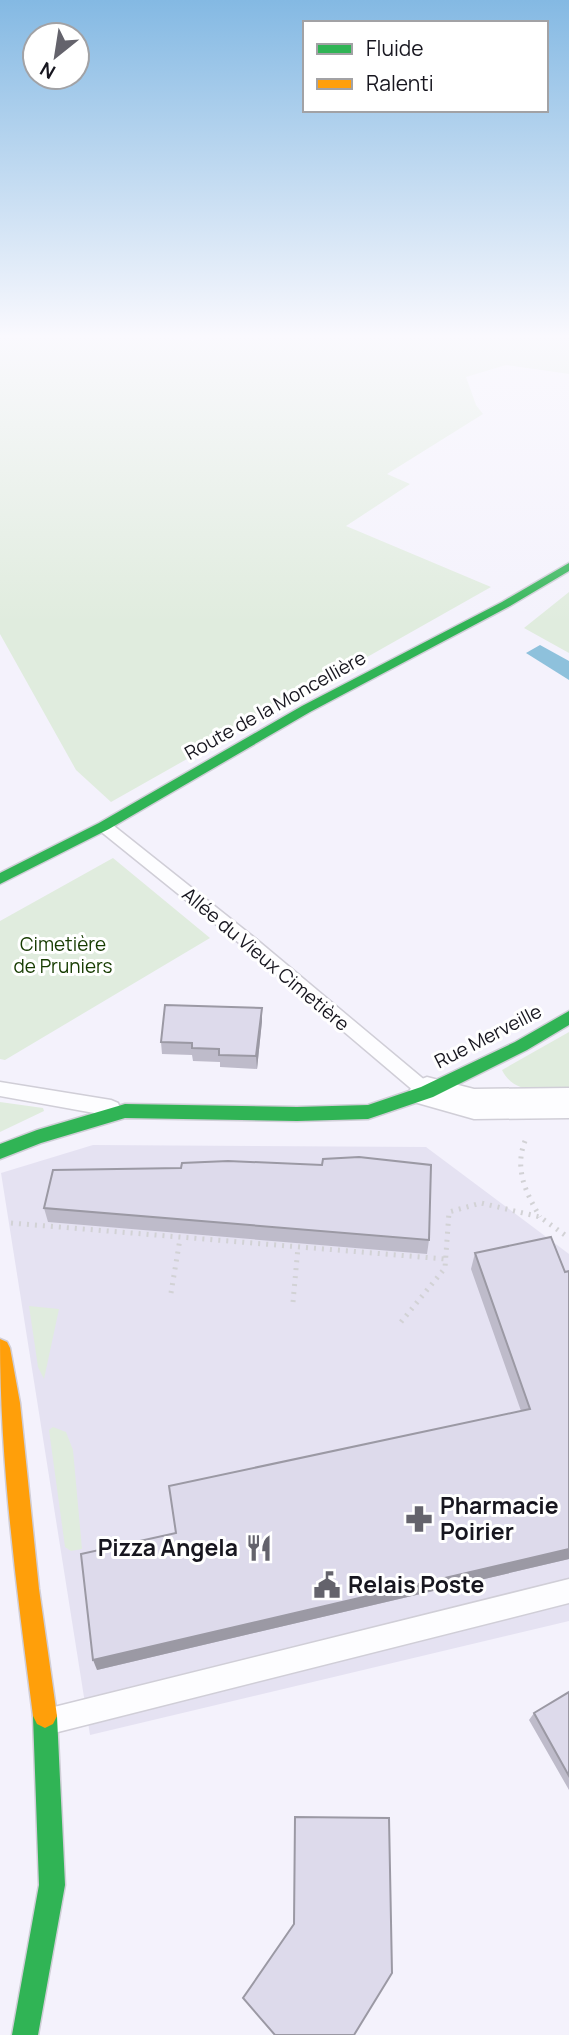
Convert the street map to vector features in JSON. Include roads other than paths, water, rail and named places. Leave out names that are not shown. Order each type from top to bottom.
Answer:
[{"type":"street","name":"Route de la Moncellière","points":[[0,878],[104,826],[306,709],[506,604],[569,566]]},
{"type":"street","name":"Rue Merveille","points":[[125,1111],[297,1114],[368,1112],[427,1092],[521,1046],[569,1017]]},
{"type":"street","points":[[427,1092],[474,1104],[554,1104]]},
{"type":"street","points":[[0,1152],[37,1137],[125,1111]]},
{"type":"street","points":[[0,1348],[10,1403],[28,1589],[46,1722],[52,1885],[25,2035]]},
{"type":"lane","name":"Allée du Vieux Cimetière","points":[[104,826],[427,1092]]},
{"type":"lane","points":[[0,1089],[125,1111]]},
{"type":"lane","points":[[46,1722],[569,1591]]},
{"type":"water","points":[[540,645],[569,661],[569,680],[526,653]]},
{"type":"place","name":"Pharmacie Poirier","points":[[419,1519]]},
{"type":"place","name":"Pizza Angela","points":[[259,1548]]},
{"type":"place","name":"Relais Poste","points":[[327,1585]]},
{"type":"park label","name":"Cimetière de Pruniers","points":[[63,955]]}]
